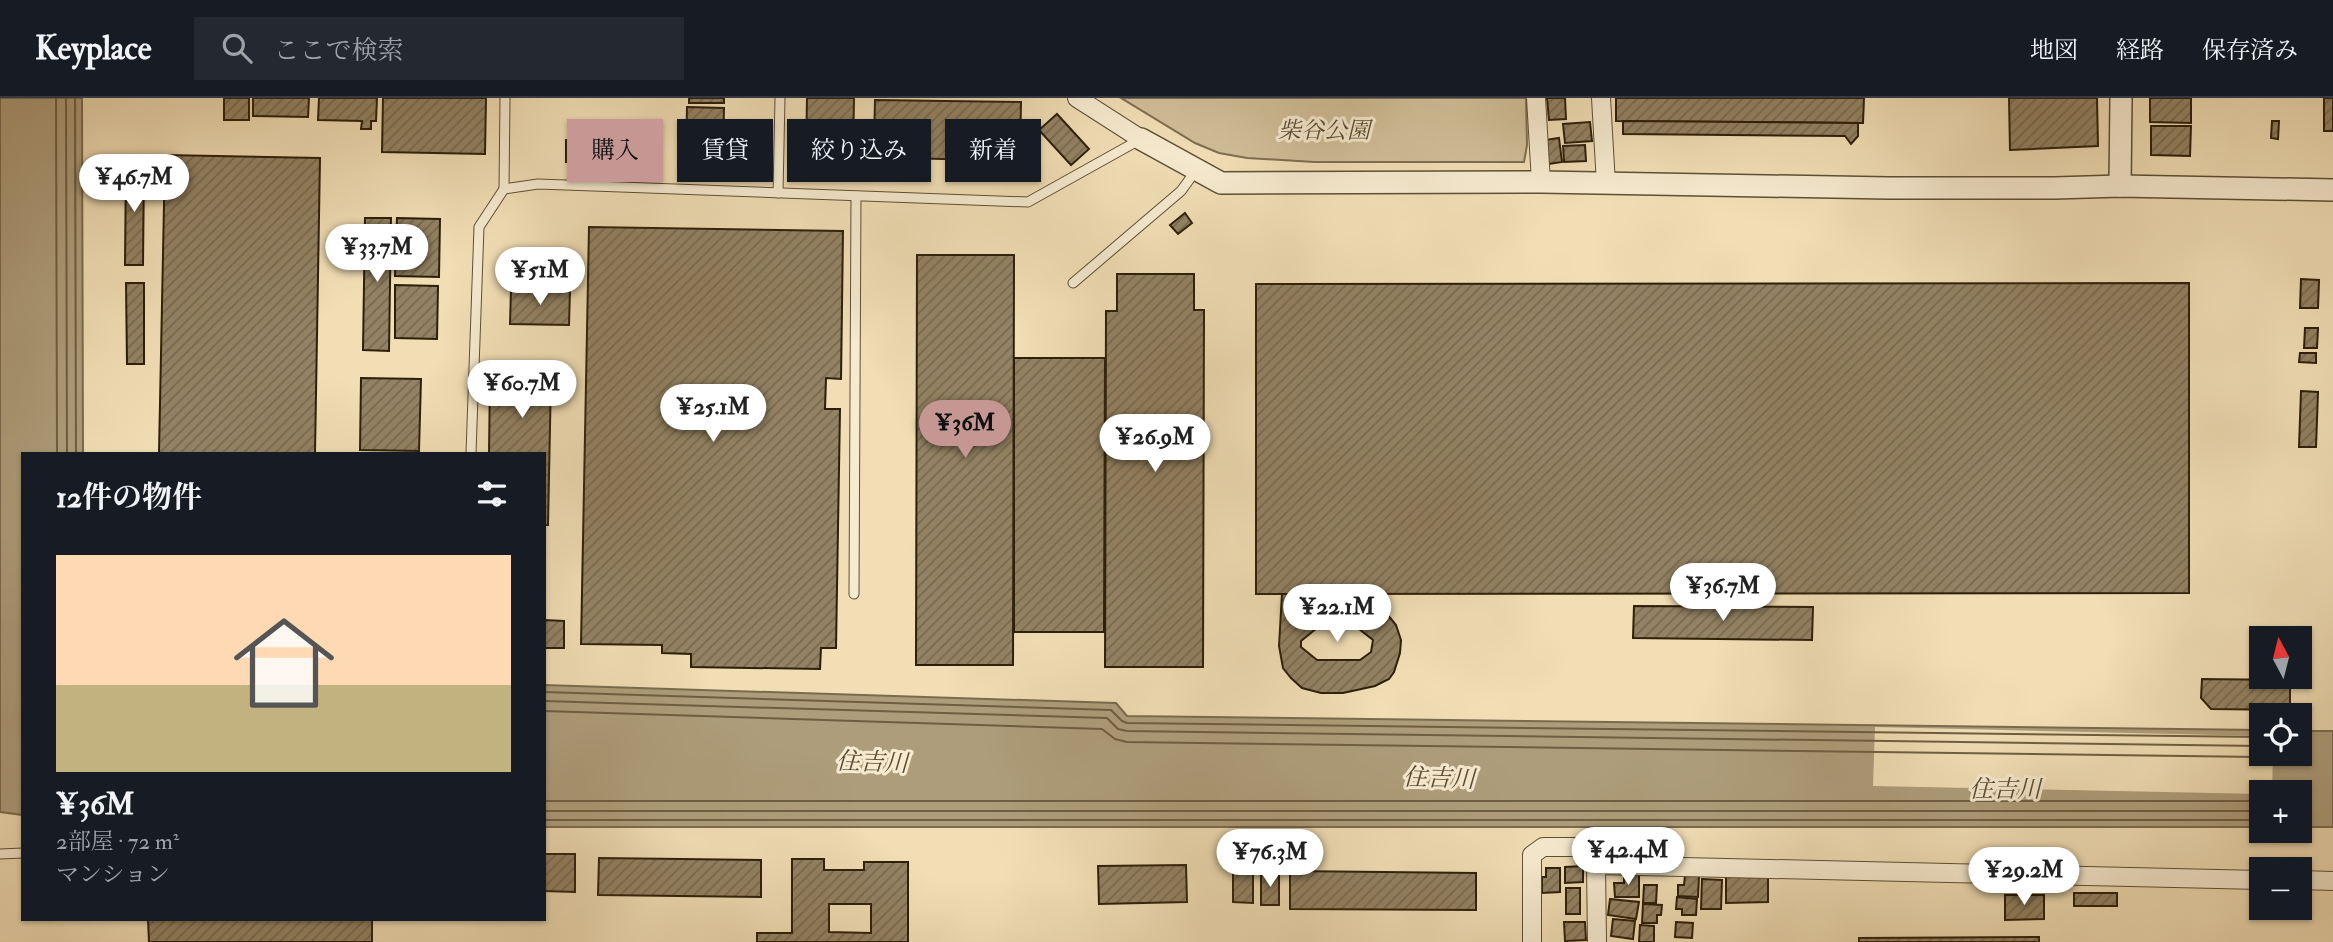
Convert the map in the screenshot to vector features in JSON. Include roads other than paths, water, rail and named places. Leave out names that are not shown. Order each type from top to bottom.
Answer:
[{"type":"street","points":[[1077,98],[1141,139],[1221,183],[1541,182],[1888,188],[2120,186],[2333,190]]},
{"type":"street","points":[[1536,98],[1541,182]]},
{"type":"street","points":[[1601,98],[1606,184]]},
{"type":"street","points":[[2120,186],[2121,98]]},
{"type":"street","points":[[1532,942],[1532,855],[1543,847],[1585,847],[1596,865],[1597,942]]},
{"type":"street","points":[[1596,865],[2249,880]]},
{"type":"street","points":[[2312,880],[2333,881]]},
{"type":"lane","points":[[471,452],[479,227],[504,189],[505,98]]},
{"type":"lane","points":[[778,192],[780,98]]},
{"type":"lane","points":[[504,189],[538,184],[1028,202],[1141,139]]},
{"type":"lane","points":[[1073,283],[1181,191],[1197,169]]},
{"type":"lane","points":[[854,594],[856,196]]},
{"type":"lane","points":[[0,855],[21,853]]},
{"type":"water","points":[[0,98],[82,98],[83,452],[21,452],[21,815],[0,812]]},
{"type":"water","name":"住吉川","points":[[546,685],[1116,703],[1127,716],[2249,730],[2249,766],[2312,766],[2312,731],[2333,731],[2333,827],[2312,827],[2312,780],[2249,780],[2249,827],[546,827]]},
{"type":"park label","name":"柴谷公園","points":[[1324,130]]}]
